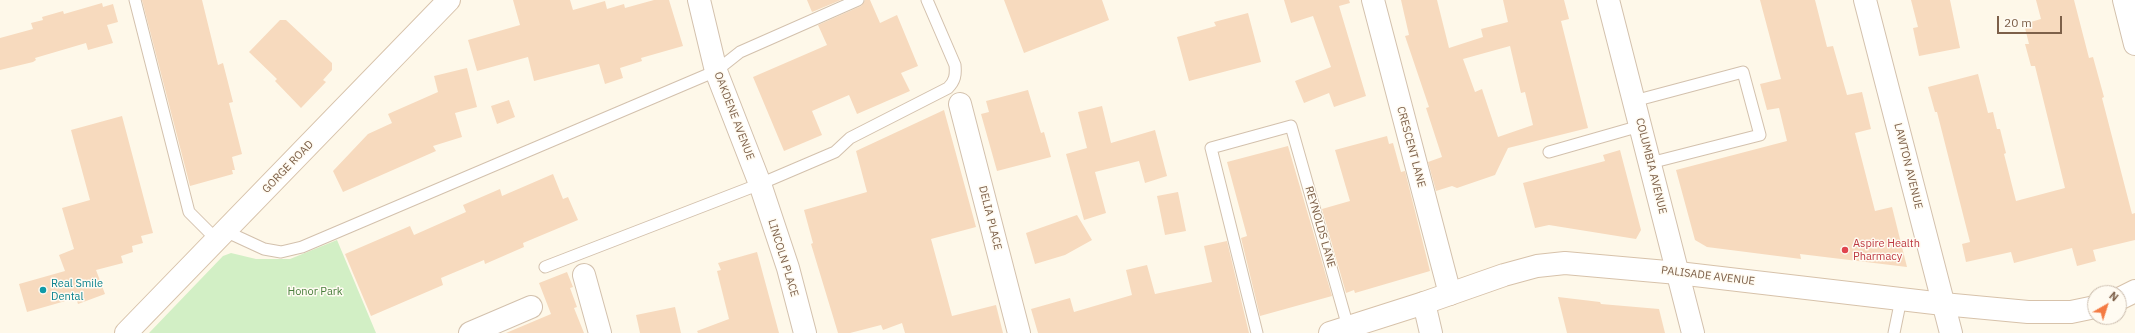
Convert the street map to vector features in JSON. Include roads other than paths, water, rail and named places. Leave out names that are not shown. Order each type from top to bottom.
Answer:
[{"type":"street","name":"GORGE ROAD","points":[[126,333],[449,0]]},
{"type":"street","name":"OAKDENE AVENUE","points":[[699,0],[716,72],[760,184]]},
{"type":"street","name":"CRESCENT LANE","points":[[1373,0],[1450,294]]},
{"type":"street","name":"COLUMBIA AVENUE","points":[[1608,0],[1693,333]]},
{"type":"street","name":"LAWTON AVENUE","points":[[1866,0],[1950,333]]},
{"type":"street","points":[[2124,0],[2135,44]]},
{"type":"street","name":"DELIA PLACE","points":[[960,104],[1019,333]]},
{"type":"street","name":"LINCOLN PLACE","points":[[760,184],[788,268],[805,333]]},
{"type":"street","name":"PALISADE AVENUE","points":[[1339,330],[1424,303],[1504,275],[1537,266],[1565,263],[1678,273],[1943,304],[2028,312],[2071,312],[2087,309]]},
{"type":"street","points":[[584,275],[600,333]]},
{"type":"street","points":[[1424,303],[1431,333]]},
{"type":"street","points":[[470,333],[531,307]]},
{"type":"lane","points":[[135,0],[189,212],[221,236],[264,249],[281,252],[302,247],[716,72],[740,52],[858,0]]},
{"type":"lane","points":[[545,267],[760,184],[835,152],[850,138],[948,88],[954,82],[956,74],[955,65],[927,0]]},
{"type":"lane","points":[[1634,101],[1743,72],[1760,135],[1650,163]]},
{"type":"lane","name":"REYNOLDS LANE","points":[[1257,333],[1211,148],[1291,126],[1339,330]]},
{"type":"lane","points":[[1549,152],[1640,126]]},
{"type":"lane","points":[[1894,333],[1901,299]]},
{"type":"place","name":"Aspire Health Pharmacy","points":[[1845,250]]},
{"type":"place","name":"Real Smile Dental","points":[[43,290]]},
{"type":"park label","name":"Honor Park","points":[[315,292]]}]
